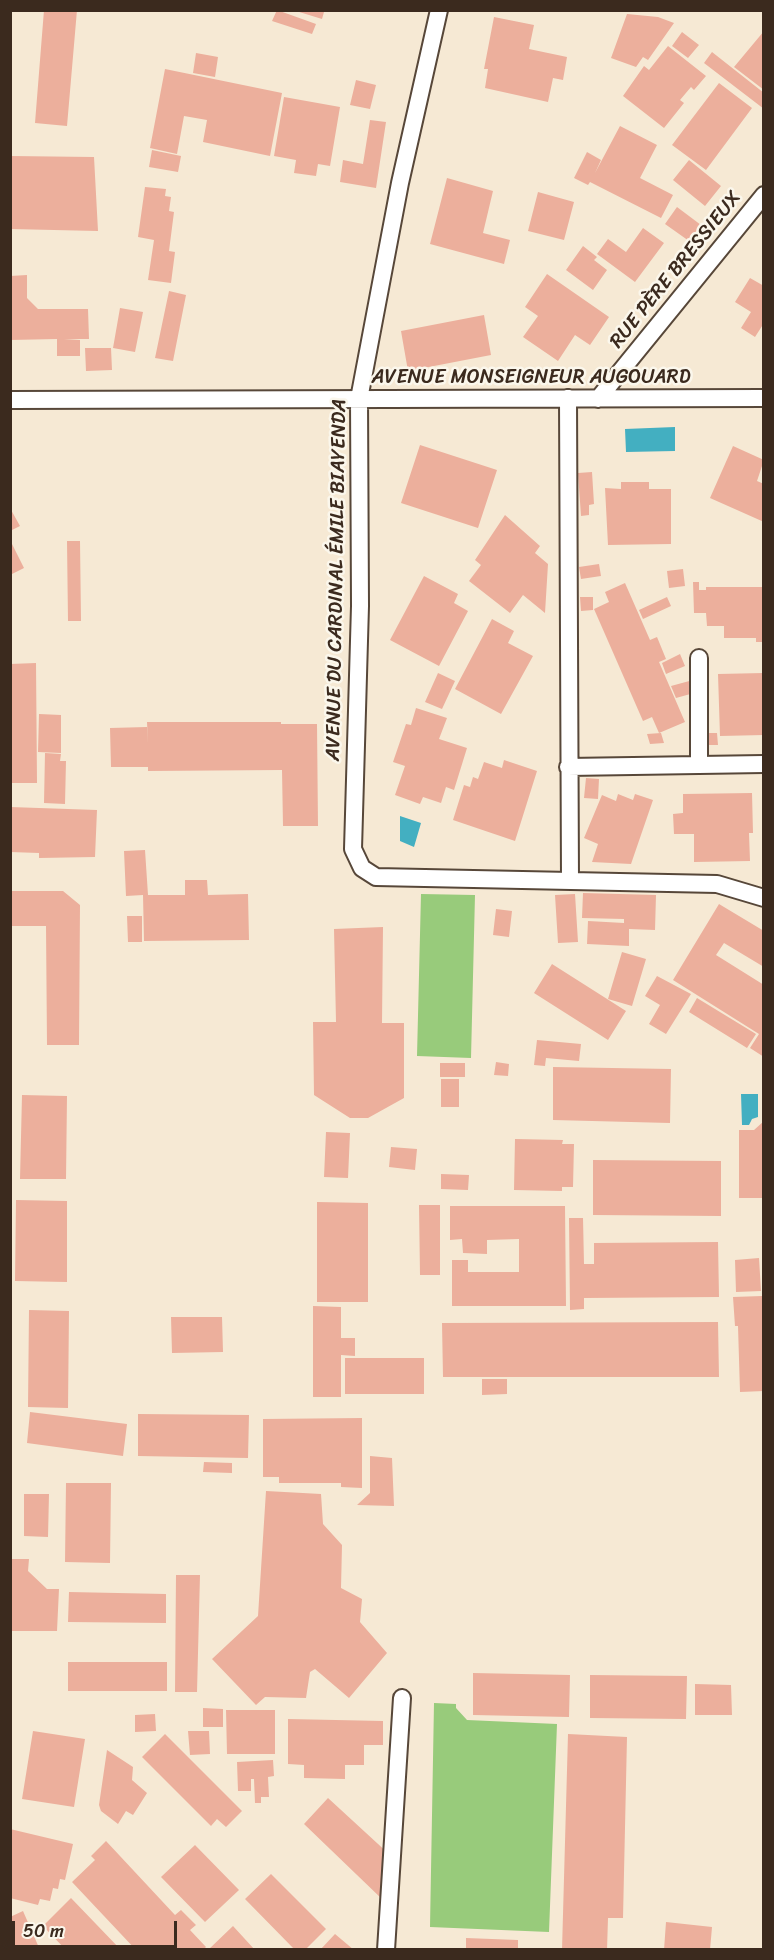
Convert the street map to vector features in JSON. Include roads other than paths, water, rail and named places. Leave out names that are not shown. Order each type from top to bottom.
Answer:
[{"type":"street","name":"AVENUE DU CARDINAL ÉMILE BIAYENDA","points":[[439,10],[400,183],[359,399],[360,606],[353,849],[362,868],[376,877],[570,880]]},
{"type":"street","name":"RUE PÈRE BRESSIEUX","points":[[598,399],[764,195]]},
{"type":"street","points":[[568,398],[570,880],[717,884],[764,898]]},
{"type":"street","name":"AVENUE MONSEIGNEUR AUGOUARD","points":[[10,400],[764,398]]},
{"type":"street","points":[[699,658],[699,764]]},
{"type":"street","points":[[568,767],[764,764]]},
{"type":"street","points":[[386,1950],[402,1698]]},
{"type":"water","points":[[675,427],[675,451],[626,452],[625,429]]},
{"type":"water","points":[[400,816],[421,823],[414,847],[400,841]]},
{"type":"water","points":[[741,1094],[758,1094],[758,1117],[752,1119],[749,1125],[742,1125]]}]
